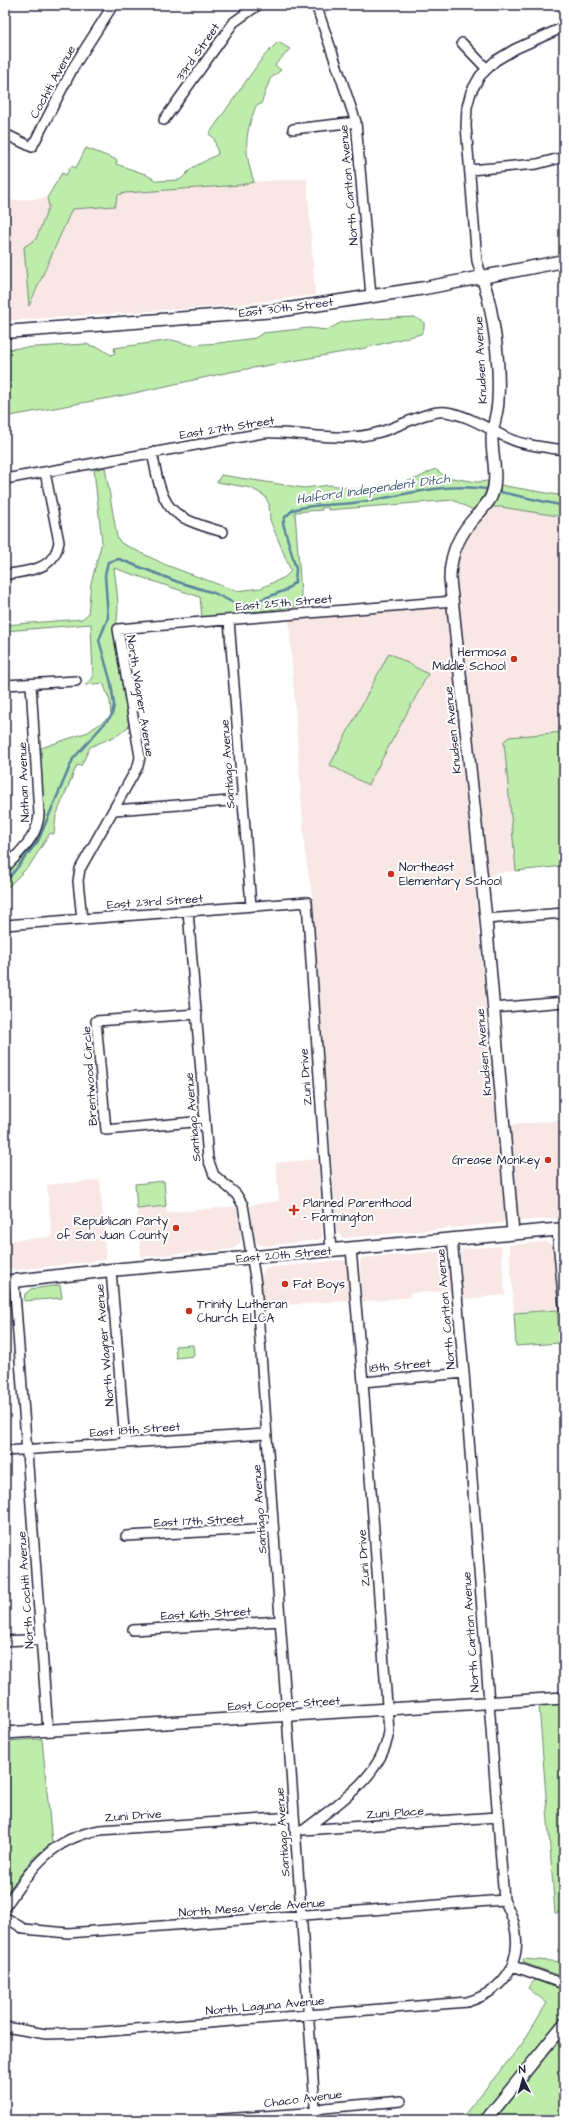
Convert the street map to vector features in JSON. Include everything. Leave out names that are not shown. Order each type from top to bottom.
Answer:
[{"type":"main road","name":"East 30th Street","points":[[5,332],[244,314],[371,296],[564,261]]},
{"type":"main road","name":"East 20th Street","points":[[10,1281],[111,1270],[561,1229]]},
{"type":"street","name":"Cochiti Avenue","points":[[5,134],[32,147],[74,66],[113,5]]},
{"type":"street","name":"33rd Street","points":[[164,120],[234,22],[258,5]]},
{"type":"street","name":"North Carlton Avenue","points":[[316,5],[356,122],[371,296]]},
{"type":"street","name":"Knudsen Avenue","points":[[513,1233],[486,919],[450,570],[457,543],[470,523],[488,501],[493,491],[493,430],[498,399],[498,378],[492,316],[477,261],[466,126],[467,107],[475,84],[487,69],[515,49],[564,27]]},
{"type":"street","points":[[462,42],[487,69]]},
{"type":"street","points":[[293,129],[356,122]]},
{"type":"street","points":[[470,170],[537,164],[564,157]]},
{"type":"street","name":"East 27th Street","points":[[5,479],[263,433],[285,432],[327,438],[351,438],[379,433],[425,415],[446,412],[517,441],[564,450]]},
{"type":"street","points":[[152,452],[159,488],[166,504],[179,516],[223,532]]},
{"type":"street","points":[[5,575],[37,569],[48,563],[57,553],[59,542],[44,472]]},
{"type":"street","name":"East 25th Street","points":[[118,629],[453,601]]},
{"type":"street","name":"Santiago Avenue","points":[[230,620],[242,800],[251,906]]},
{"type":"street","name":"North Wagner Avenue","points":[[82,919],[78,881],[80,869],[138,766],[140,757],[118,629]]},
{"type":"street","points":[[5,685],[76,681]]},
{"type":"street","name":"Nathan Avenue","points":[[5,868],[35,834],[38,826],[39,814],[30,684]]},
{"type":"street","points":[[114,810],[242,800]]},
{"type":"street","name":"East 23rd Street","points":[[5,925],[307,902]]},
{"type":"street","name":"Zuni Drive","points":[[307,902],[331,1251]]},
{"type":"street","name":"Santiago Avenue","points":[[188,911],[204,1121],[209,1165],[214,1175],[236,1194],[243,1205],[256,1284],[294,1817],[299,1830],[301,1916],[316,2120]]},
{"type":"street","points":[[486,919],[564,913]]},
{"type":"street","points":[[493,1008],[564,1002]]},
{"type":"street","name":"Brentwood Circle","points":[[197,1014],[96,1021],[106,1130],[204,1121]]},
{"type":"street","points":[[561,1229],[564,1308]]},
{"type":"street","name":"North Carlton Avenue","points":[[452,1239],[464,1373],[504,1900],[512,1915],[516,1931],[517,1946],[513,1966]]},
{"type":"street","name":"Zuni Drive","points":[[299,1830],[352,1791],[368,1776],[381,1760],[386,1747],[389,1732],[363,1382],[351,1249]]},
{"type":"street","name":"North Wagner Avenue","points":[[111,1270],[125,1442]]},
{"type":"street","name":"North Cochiti Avenue","points":[[10,1281],[28,1449],[48,1730]]},
{"type":"street","name":"18th Street","points":[[363,1382],[464,1373]]},
{"type":"street","name":"East 18th Street","points":[[5,1451],[266,1434]]},
{"type":"street","name":"East 17th Street","points":[[126,1536],[273,1528]]},
{"type":"street","name":"East 16th Street","points":[[133,1630],[280,1621]]},
{"type":"street","points":[[5,1641],[42,1639]]},
{"type":"street","name":"East Cooper Street","points":[[5,1733],[288,1717],[564,1698]]},
{"type":"street","name":"Zuni Drive","points":[[5,1907],[38,1861],[55,1848],[79,1835],[100,1830],[294,1817]]},
{"type":"street","name":"Zuni Place","points":[[299,1830],[497,1818]]},
{"type":"street","name":"North Mesa Verde Avenue","points":[[5,1917],[24,1929],[68,1933],[504,1900]]},
{"type":"street","points":[[513,1966],[564,1984]]},
{"type":"street","name":"North Laguna Avenue","points":[[5,2027],[46,2034],[86,2033],[467,2002],[483,1997],[497,1987],[513,1966]]},
{"type":"street","points":[[486,2120],[564,2024]]},
{"type":"street","name":"Chaco Avenue","points":[[209,2120],[306,2113],[324,2108],[400,2101]]},
{"type":"shaded area","points":[[307,178],[315,295],[223,306],[5,321],[5,201],[47,198],[49,206],[36,239],[30,305],[72,209],[125,193],[240,185],[254,182]]},
{"type":"shaded area","name":"Hermosa Middle School","points":[[492,507],[501,507],[564,517],[564,732],[509,737],[504,741],[516,871],[496,873],[487,879],[456,575],[457,565],[463,545],[474,528]]},
{"type":"shaded area","name":"Northeast Elementary School","points":[[444,608],[447,611],[478,922],[505,1220],[503,1223],[344,1238],[337,1232],[312,895],[305,853],[289,619]]},
{"type":"shaded area","points":[[564,1120],[564,1218],[519,1221],[510,1125]]},
{"type":"shaded area","points":[[318,1159],[322,1237],[317,1240],[264,1246],[258,1244],[254,1239],[250,1205],[279,1201],[276,1163]]},
{"type":"shaded area","points":[[100,1180],[106,1260],[15,1270],[7,1267],[5,1262],[5,1241],[52,1237],[47,1185]]},
{"type":"shaded area","points":[[166,1206],[167,1213],[237,1206],[241,1238],[240,1243],[233,1249],[141,1257],[137,1209]]},
{"type":"shaded area","points":[[546,1242],[553,1245],[557,1310],[514,1313],[509,1245]]},
{"type":"shaded area","points":[[501,1246],[505,1295],[463,1299],[460,1252],[465,1249]]},
{"type":"shaded area","points":[[445,1251],[447,1256],[450,1290],[410,1293],[410,1297],[362,1302],[360,1261],[362,1258]]},
{"type":"shaded area","points":[[343,1260],[347,1263],[350,1300],[263,1307],[261,1276],[266,1268]]},
{"type":"green space","points":[[278,42],[290,49],[275,65],[281,70],[270,79],[261,104],[256,106],[247,135],[248,161],[254,182],[240,185],[125,193],[118,195],[115,206],[72,209],[29,306],[24,247],[36,239],[49,206],[47,198],[62,173],[66,175],[71,166],[76,168],[86,148],[117,160],[116,164],[145,174],[157,181],[180,180],[192,168],[218,154],[214,138],[209,134],[263,57]]},
{"type":"green space","points":[[414,317],[424,322],[424,328],[421,334],[361,349],[230,372],[125,395],[5,417],[5,349],[85,344],[100,348],[111,355],[115,353],[114,348],[172,340],[191,345],[219,343],[255,338],[263,333],[309,328],[327,330],[342,322]]},
{"type":"green space","points":[[105,467],[117,537],[121,543],[166,565],[236,591],[261,588],[285,577],[291,571],[270,520],[269,504],[265,496],[251,488],[217,482],[221,475],[304,488],[330,485],[365,490],[392,486],[418,478],[435,469],[446,477],[477,482],[488,481],[483,497],[473,510],[453,500],[328,510],[328,507],[321,508],[322,510],[295,512],[302,606],[202,618],[200,597],[114,568],[118,609],[114,634],[129,726],[118,735],[90,747],[81,766],[77,765],[56,816],[54,834],[50,833],[30,865],[5,890],[5,875],[37,837],[42,827],[40,770],[41,748],[88,732],[111,716],[110,701],[103,683],[85,685],[93,678],[91,624],[5,631],[5,625],[82,619],[88,614],[91,583],[102,542],[94,470]]},
{"type":"green space","points":[[500,485],[564,496],[564,517],[501,507],[492,507]]},
{"type":"green space","points":[[389,653],[428,674],[368,785],[330,765]]},
{"type":"green space","points":[[564,732],[564,866],[516,871],[504,741],[509,737]]},
{"type":"green space","points":[[164,1181],[166,1206],[137,1209],[135,1184]]},
{"type":"green space","points":[[60,1285],[62,1298],[24,1301],[25,1294],[31,1289]]},
{"type":"green space","points":[[557,1310],[560,1343],[516,1346],[514,1313]]},
{"type":"green space","points":[[193,1345],[194,1356],[176,1358],[175,1346]]},
{"type":"green space","points":[[564,1704],[564,1912],[555,1913],[539,1705]]},
{"type":"green space","points":[[42,1739],[52,1843],[34,1857],[5,1895],[5,1741]]},
{"type":"green space","points":[[523,1959],[564,1962],[564,1977],[524,1963]]},
{"type":"green space","points":[[535,1980],[564,1990],[564,2017],[481,2120],[460,2120],[522,2044],[547,2003],[528,1988]]},
{"type":"green space","points":[[564,2030],[564,2120],[491,2120]]},
{"type":"waterway","name":"Halford Independent Ditch","points":[[5,883],[38,841],[73,759],[112,715],[114,705],[111,683],[99,640],[108,618],[105,575],[108,562],[119,559],[178,582],[214,593],[234,603],[247,605],[286,590],[295,582],[296,569],[283,523],[285,517],[293,510],[309,506],[360,502],[442,488],[458,487],[491,490]]},
{"type":"waterway","name":"Halford Independent Ditch","points":[[496,491],[564,506]]},
{"type":"place","name":"Hermosa Middle School","points":[[514,659]]},
{"type":"place","name":"Northeast Elementary School","points":[[391,874]]},
{"type":"place","name":"Grease Monkey","points":[[548,1160]]},
{"type":"place","name":"Planned Parenthood - Farmington","points":[[294,1210]]},
{"type":"place","name":"Republican Party of San Juan County","points":[[176,1228]]},
{"type":"place","name":"Fat Boys","points":[[285,1284]]},
{"type":"place","name":"Trinity Lutheran Church ELCA","points":[[189,1311]]}]
